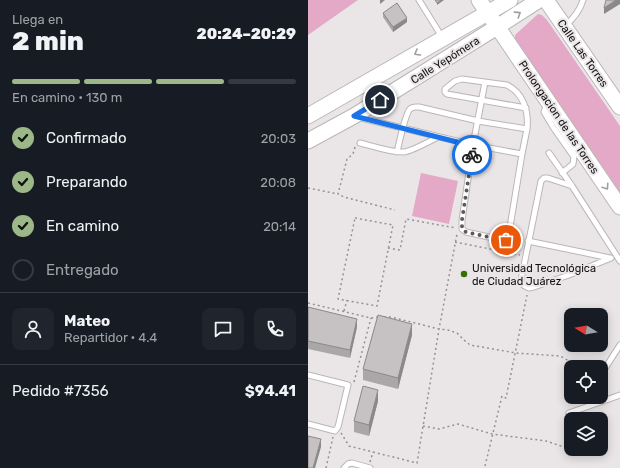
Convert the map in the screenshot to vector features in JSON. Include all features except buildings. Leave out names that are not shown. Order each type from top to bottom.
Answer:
[{"type":"main road","name":"Prolongacion de las Torres","points":[[479,0],[620,207]]},
{"type":"main road","name":"Calle Yepómera","points":[[308,116],[510,0]]},
{"type":"main road","name":"Calle Yepómera","points":[[308,141],[354,116],[497,28],[539,0]]},
{"type":"main road","name":"Calle Las Torres","points":[[546,0],[620,107]]},
{"type":"lane","points":[[419,0],[443,38]]},
{"type":"lane","points":[[565,26],[581,8],[583,0]]},
{"type":"lane","points":[[485,82],[481,100],[473,146],[462,220],[462,229],[466,232],[502,240],[506,240],[508,237],[528,120],[526,108],[519,94],[507,85],[485,82],[462,79],[458,79],[445,89],[447,94],[481,100],[526,108]]},
{"type":"lane","points":[[547,101],[544,112],[574,157],[573,164],[562,172]]},
{"type":"lane","points":[[396,152],[408,110],[413,107],[419,107],[478,121],[527,129]]},
{"type":"lane","points":[[354,116],[473,146],[522,154]]},
{"type":"lane","points":[[360,143],[396,152],[404,152],[412,150],[438,137]]},
{"type":"lane","points":[[549,153],[620,261]]},
{"type":"lane","points":[[572,186],[548,178],[544,178],[541,181],[521,281],[523,285],[529,288],[534,287],[611,258]]},
{"type":"lane","points":[[528,241],[620,261]]},
{"type":"lane","points":[[608,364],[620,345]]},
{"type":"lane","points":[[308,375],[348,385],[336,429],[308,424]]},
{"type":"lane","points":[[574,412],[618,395],[620,391]]},
{"type":"lane","points":[[344,468],[348,464],[352,463],[369,468]]},
{"type":"path","points":[[338,194],[347,159],[353,154],[357,144],[360,143]]},
{"type":"path","points":[[308,188],[338,194],[344,197],[395,210]]},
{"type":"path","points":[[355,218],[393,225],[377,306],[347,300],[338,299],[355,218]]},
{"type":"path","points":[[336,429],[350,446],[417,463],[439,329],[458,228],[406,219],[400,250],[388,248]]},
{"type":"path","points":[[455,242],[526,256]]},
{"type":"path","points":[[485,466],[502,396],[506,398],[529,288]]},
{"type":"path","points":[[344,312],[347,300]]},
{"type":"path","points":[[308,303],[371,318],[378,316],[391,317],[448,330],[457,333],[470,345],[516,354],[560,356],[567,360]]},
{"type":"path","points":[[348,385],[353,386],[371,318]]},
{"type":"path","points":[[423,426],[439,429],[458,424],[492,434],[546,441],[564,447]]},
{"type":"path","points":[[326,468],[336,429]]},
{"type":"path","points":[[369,468],[373,452]]},
{"type":"shaded area","points":[[308,0],[358,0],[308,35]]},
{"type":"shaded area","points":[[538,14],[542,15],[547,20],[620,126],[620,199],[515,39],[515,35]]},
{"type":"shaded area","points":[[421,173],[458,181],[449,224],[412,216]]},
{"type":"way so far","points":[[472,155],[461,226],[462,229],[466,232],[506,240]]},
{"type":"place","name":"Universidad Tecnológica de Ciudad Juárez","points":[[464,274]]},
{"type":"route","points":[[380,100],[354,116],[473,146],[472,155]]}]
